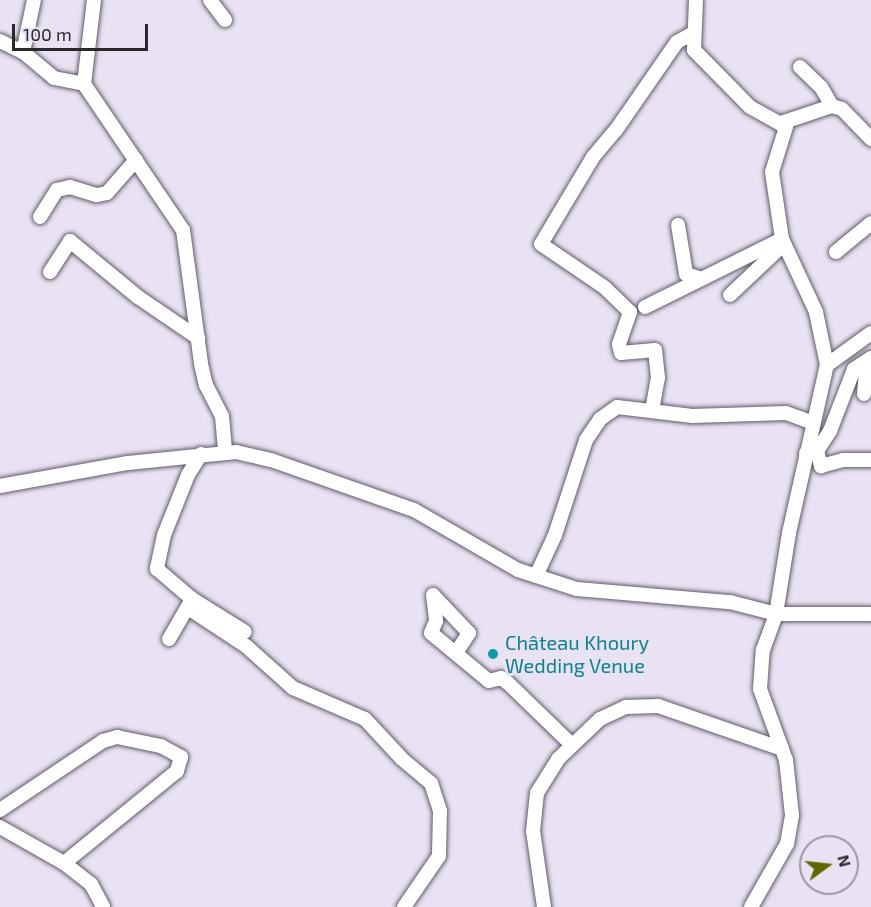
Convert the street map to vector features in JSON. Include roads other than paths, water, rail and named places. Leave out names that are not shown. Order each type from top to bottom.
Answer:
[{"type":"street","points":[[23,52],[34,0]]},
{"type":"street","points":[[94,0],[84,84],[186,238],[206,385],[222,416],[225,452]]},
{"type":"street","points":[[210,0],[225,20]]},
{"type":"street","points":[[696,0],[694,50],[750,107],[781,123],[787,132],[772,172],[783,242],[816,312],[826,365],[813,423],[812,452],[776,614],[763,650],[759,680],[782,749],[792,799],[787,844],[752,907]]},
{"type":"street","points":[[652,411],[658,378],[655,350],[621,353],[619,344],[630,312],[604,287],[541,244],[593,157],[616,130],[677,42],[693,33]]},
{"type":"street","points":[[0,41],[23,52],[54,78],[84,84]]},
{"type":"street","points":[[800,67],[821,87],[831,106]]},
{"type":"street","points":[[781,123],[831,106],[842,109],[871,139]]},
{"type":"street","points":[[40,217],[57,190],[70,187],[97,195],[107,193],[136,160]]},
{"type":"street","points":[[836,252],[871,223]]},
{"type":"street","points":[[678,225],[686,274],[699,278]]},
{"type":"street","points":[[50,272],[70,241],[138,297],[198,338]]},
{"type":"street","points":[[645,307],[699,278],[783,242]]},
{"type":"street","points":[[730,295],[783,242]]},
{"type":"street","points":[[826,365],[871,333]]},
{"type":"street","points":[[812,452],[830,431],[854,369],[871,358]]},
{"type":"street","points":[[864,394],[866,371],[871,363]]},
{"type":"street","points":[[536,576],[555,535],[586,441],[595,425],[617,407],[716,417],[786,413],[813,423]]},
{"type":"street","points":[[0,486],[225,452],[271,460],[388,499],[414,510],[518,570],[577,589],[730,602],[776,614],[871,614]]},
{"type":"street","points":[[812,452],[821,466],[843,460],[871,460]]},
{"type":"street","points":[[201,454],[188,475],[157,562],[160,575],[190,604],[246,646],[293,688],[353,712],[373,724],[402,759],[431,783],[440,811],[439,856],[404,907]]},
{"type":"street","points":[[190,604],[245,632]]},
{"type":"street","points":[[169,639],[190,604]]},
{"type":"street","points":[[456,653],[489,681],[501,678],[508,683],[571,744]]},
{"type":"street","points":[[510,694],[562,742],[558,759]]},
{"type":"street","points":[[544,907],[536,865],[534,805],[558,759],[588,728],[613,711],[644,704],[782,749]]},
{"type":"street","points":[[0,810],[103,741],[117,737],[161,746],[181,756],[177,771],[64,863]]},
{"type":"street","points":[[0,827],[64,863],[91,884],[104,907]]},
{"type":"place","name":"Château Khoury Wedding Venue","points":[[493,654]]}]
